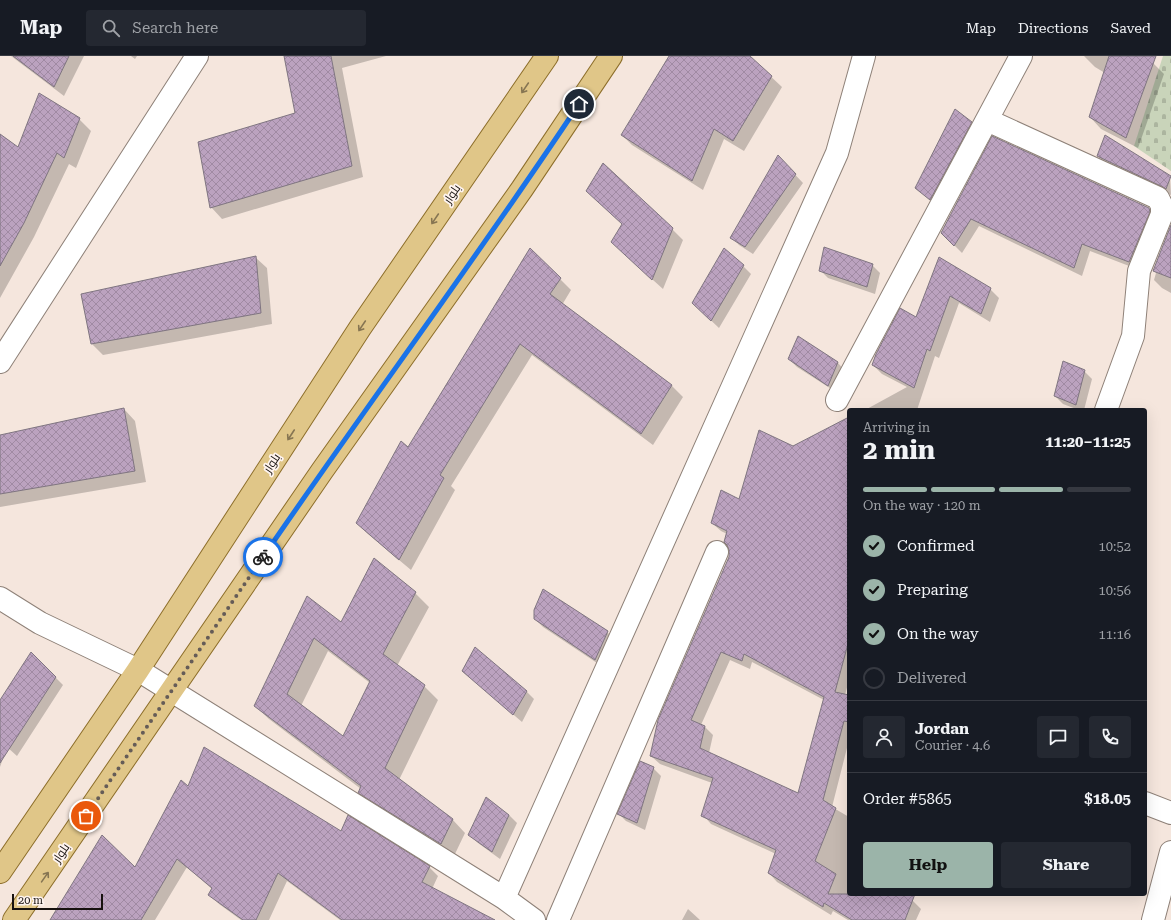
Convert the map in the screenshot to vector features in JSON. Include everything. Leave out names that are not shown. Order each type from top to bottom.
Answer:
[{"type":"main road","name":"بلوار","points":[[0,872],[138,670],[360,328],[547,56]]},
{"type":"main road","name":"بلوار","points":[[14,920],[322,471],[522,189],[611,56]]},
{"type":"street","points":[[0,362],[197,56]]},
{"type":"street","points":[[504,898],[836,153],[864,56]]},
{"type":"street","points":[[837,400],[1021,56]]},
{"type":"street","points":[[987,120],[1158,198],[1162,206],[1162,214],[1139,271],[1133,336],[1107,408]]},
{"type":"street","points":[[558,920],[717,552]]},
{"type":"street","points":[[0,598],[40,623],[138,670],[504,898],[534,920]]},
{"type":"street","points":[[1147,804],[1171,813]]},
{"type":"street","points":[[1153,920],[1171,852]]},
{"type":"green space","points":[[1163,56],[1171,56],[1171,171],[1134,146]]},
{"type":"building","points":[[13,56],[69,56],[54,87]]},
{"type":"building","points":[[284,56],[331,56],[352,166],[210,208],[198,142],[295,113]]},
{"type":"building","points":[[669,56],[750,56],[772,76],[733,141],[714,129],[692,181],[621,135]]},
{"type":"building","points":[[1109,56],[1156,56],[1126,138],[1089,117]]},
{"type":"building","points":[[39,93],[80,118],[64,158],[57,153],[24,223],[0,266],[0,134],[18,147]]},
{"type":"building","points":[[955,109],[972,122],[930,200],[915,188]]},
{"type":"building","points":[[1105,135],[1171,176],[1166,189],[1097,156]]},
{"type":"building","points":[[992,136],[1149,208],[1150,212],[1129,262],[1082,244],[1074,268],[971,219],[954,246],[941,233]]},
{"type":"building","points":[[778,155],[796,174],[745,247],[730,238]]},
{"type":"building","points":[[603,163],[673,228],[652,280],[611,242],[622,224],[586,191]]},
{"type":"building","points":[[1171,225],[1171,278],[1153,271]]},
{"type":"building","points":[[824,247],[873,264],[867,287],[819,271]]},
{"type":"building","points":[[530,248],[561,278],[550,294],[672,385],[641,434],[520,344],[440,475],[444,478],[399,560],[356,523],[401,441],[408,447]]},
{"type":"building","points":[[724,248],[744,265],[711,321],[692,303]]},
{"type":"building","points":[[256,256],[261,313],[91,344],[81,294]]},
{"type":"building","points":[[939,257],[991,288],[981,314],[950,296],[930,351],[927,349],[914,388],[872,365],[876,354],[900,308],[916,317]]},
{"type":"building","points":[[798,336],[838,362],[828,386],[788,359]]},
{"type":"building","points":[[1063,361],[1085,370],[1076,405],[1054,396]]},
{"type":"building","points":[[124,408],[135,471],[0,494],[0,435]]},
{"type":"building","points":[[847,418],[847,647],[835,692],[847,695],[847,722],[844,721],[823,800],[836,808],[815,861],[836,874],[828,894],[847,894],[847,896],[914,896],[905,920],[852,920],[824,903],[823,907],[768,873],[776,850],[701,816],[713,778],[650,756],[658,720],[729,557],[729,550],[724,542],[727,531],[711,523],[721,490],[739,499],[759,430],[793,446]],"holes":[[[721,652],[742,661],[744,654],[824,697],[798,793],[700,748],[705,726],[691,720]]]},
{"type":"building","points":[[374,558],[416,592],[383,654],[425,685],[385,768],[453,819],[441,844],[358,793],[361,786],[254,706],[307,596],[341,622]],"holes":[[[314,638],[370,681],[343,736],[287,694]]]},
{"type":"building","points":[[543,589],[608,631],[595,660],[534,619],[534,610]]},
{"type":"building","points":[[475,647],[527,691],[513,715],[462,671]]},
{"type":"building","points":[[31,652],[56,677],[0,763],[0,700]]},
{"type":"building","points":[[204,747],[341,831],[348,815],[430,866],[422,882],[495,920],[342,920],[278,873],[256,920],[243,920],[208,895],[212,888],[177,859],[141,920],[50,920],[102,835],[135,867],[181,780],[188,786]]},
{"type":"building","points":[[640,761],[654,767],[637,823],[617,814]]},
{"type":"building","points":[[486,797],[509,815],[492,852],[468,835]]},
{"type":"way so far","points":[[86,816],[263,557]]},
{"type":"route","points":[[263,557],[322,471],[522,189],[579,104]]}]
